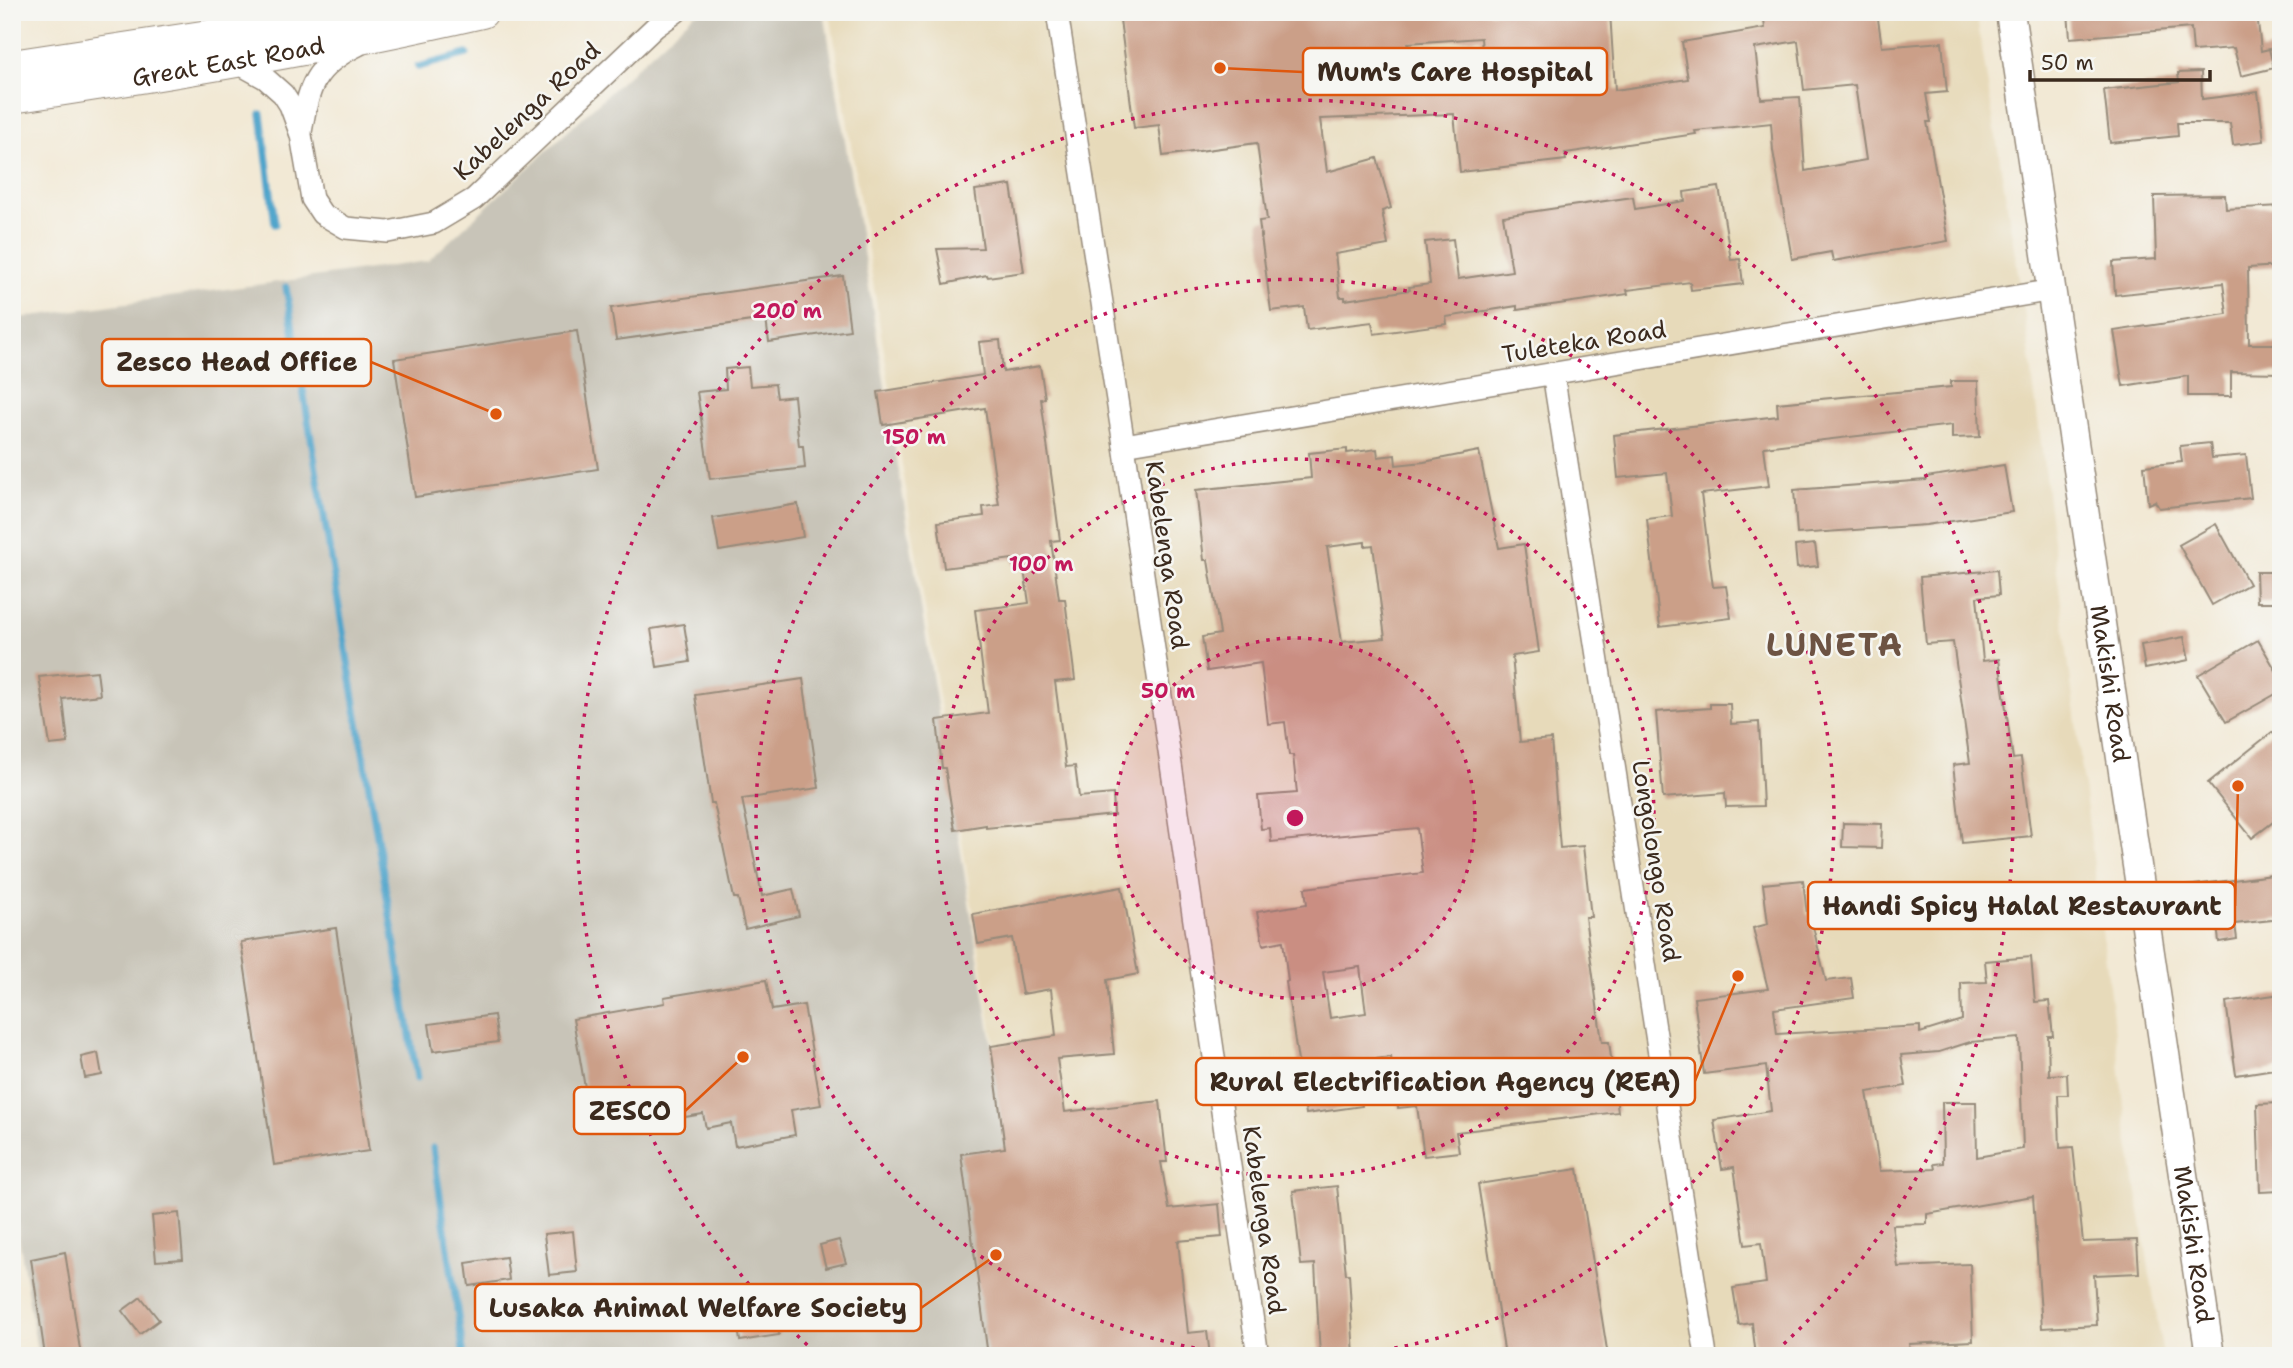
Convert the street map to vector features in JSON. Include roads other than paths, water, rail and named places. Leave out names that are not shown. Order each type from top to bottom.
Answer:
[{"type":"main road","name":"Great East Road","points":[[12,66],[215,34],[364,19],[482,12]]},
{"type":"main road","name":"Makishi Road","points":[[2010,12],[2210,1356]]},
{"type":"main road","name":"Great East Road","points":[[12,97],[238,63],[364,19]]},
{"type":"street","points":[[215,34],[241,12]]},
{"type":"street","name":"Kabelenga Road","points":[[238,63],[265,78],[283,94],[290,105],[301,135],[312,199],[323,214],[346,228],[388,232],[434,223],[474,199],[655,27],[676,12]]},
{"type":"street","name":"Kabelenga Road","points":[[1057,12],[1124,445],[1258,1356]]},
{"type":"street","name":"Kabelenga Road","points":[[301,135],[308,92],[364,19]]},
{"type":"street","name":"Tuleteka Road","points":[[1124,445],[2053,290]]},
{"type":"street","name":"Longolongo Road","points":[[1553,373],[1706,1356]]},
{"type":"waterway","points":[[418,67],[467,54]]},
{"type":"waterway","points":[[261,114],[275,224]]},
{"type":"waterway","points":[[286,287],[417,1078]]},
{"type":"waterway","points":[[433,1148],[464,1356]]},
{"type":"place","name":"Mum's Care Hospital","points":[[1220,68]]},
{"type":"place","name":"Zesco Head Office","points":[[496,414]]},
{"type":"place","name":"Handi Spicy Halal Restaurant","points":[[2238,786]]},
{"type":"place","name":"Rural Electrification Agency (REA)","points":[[1738,976]]},
{"type":"place","name":"ZESCO","points":[[743,1057]]},
{"type":"place","name":"Lusaka Animal Welfare Society","points":[[996,1255]]},
{"type":"district","name":"LUNETA","points":[[1835,644]]}]
